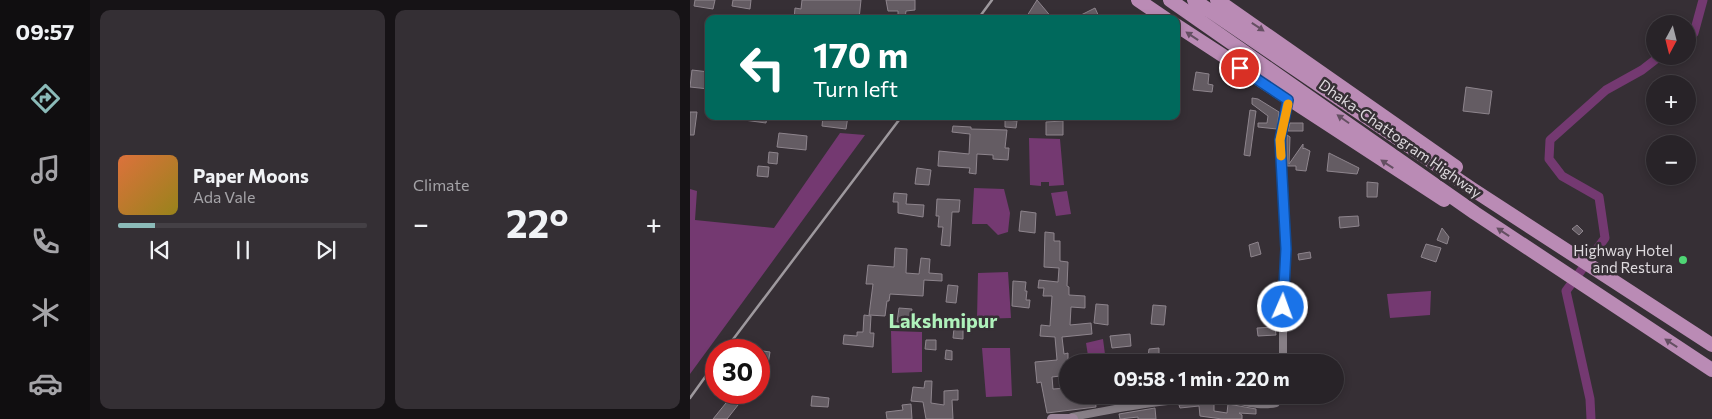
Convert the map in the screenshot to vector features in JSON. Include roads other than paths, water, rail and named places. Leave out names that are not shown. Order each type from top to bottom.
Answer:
[{"type":"highway","points":[[1138,0],[1160,15]]},
{"type":"highway","name":"Dhaka-Chattogram Highway","points":[[1170,0],[1475,213],[1712,370]]},
{"type":"highway","name":"Dhaka-Chattogram Highway","points":[[1194,0],[1438,166],[1712,346]]},
{"type":"highway","points":[[1217,0],[1308,61],[1461,170],[1493,202]]},
{"type":"highway","points":[[1180,29],[1436,196],[1475,213]]},
{"type":"main road","points":[[1052,419],[1072,418]]},
{"type":"street","points":[[1283,354],[1283,291],[1286,249],[1280,140],[1288,100]]},
{"type":"street","points":[[1072,418],[1149,404]]},
{"type":"waterway","points":[[1696,26],[1703,0]]},
{"type":"waterway","points":[[1591,419],[1590,399],[1566,291],[1605,238],[1599,197],[1562,176],[1549,159],[1550,140],[1606,90],[1648,65]]},
{"type":"railway","points":[[981,15],[992,0]]},
{"type":"railway","points":[[733,339],[899,120]]},
{"type":"railway","points":[[690,398],[705,377]]},
{"type":"place","name":"Highway Hotel and Restura","points":[[1683,260]]},
{"type":"district","name":"Lakshmipur","points":[[943,321]]}]
